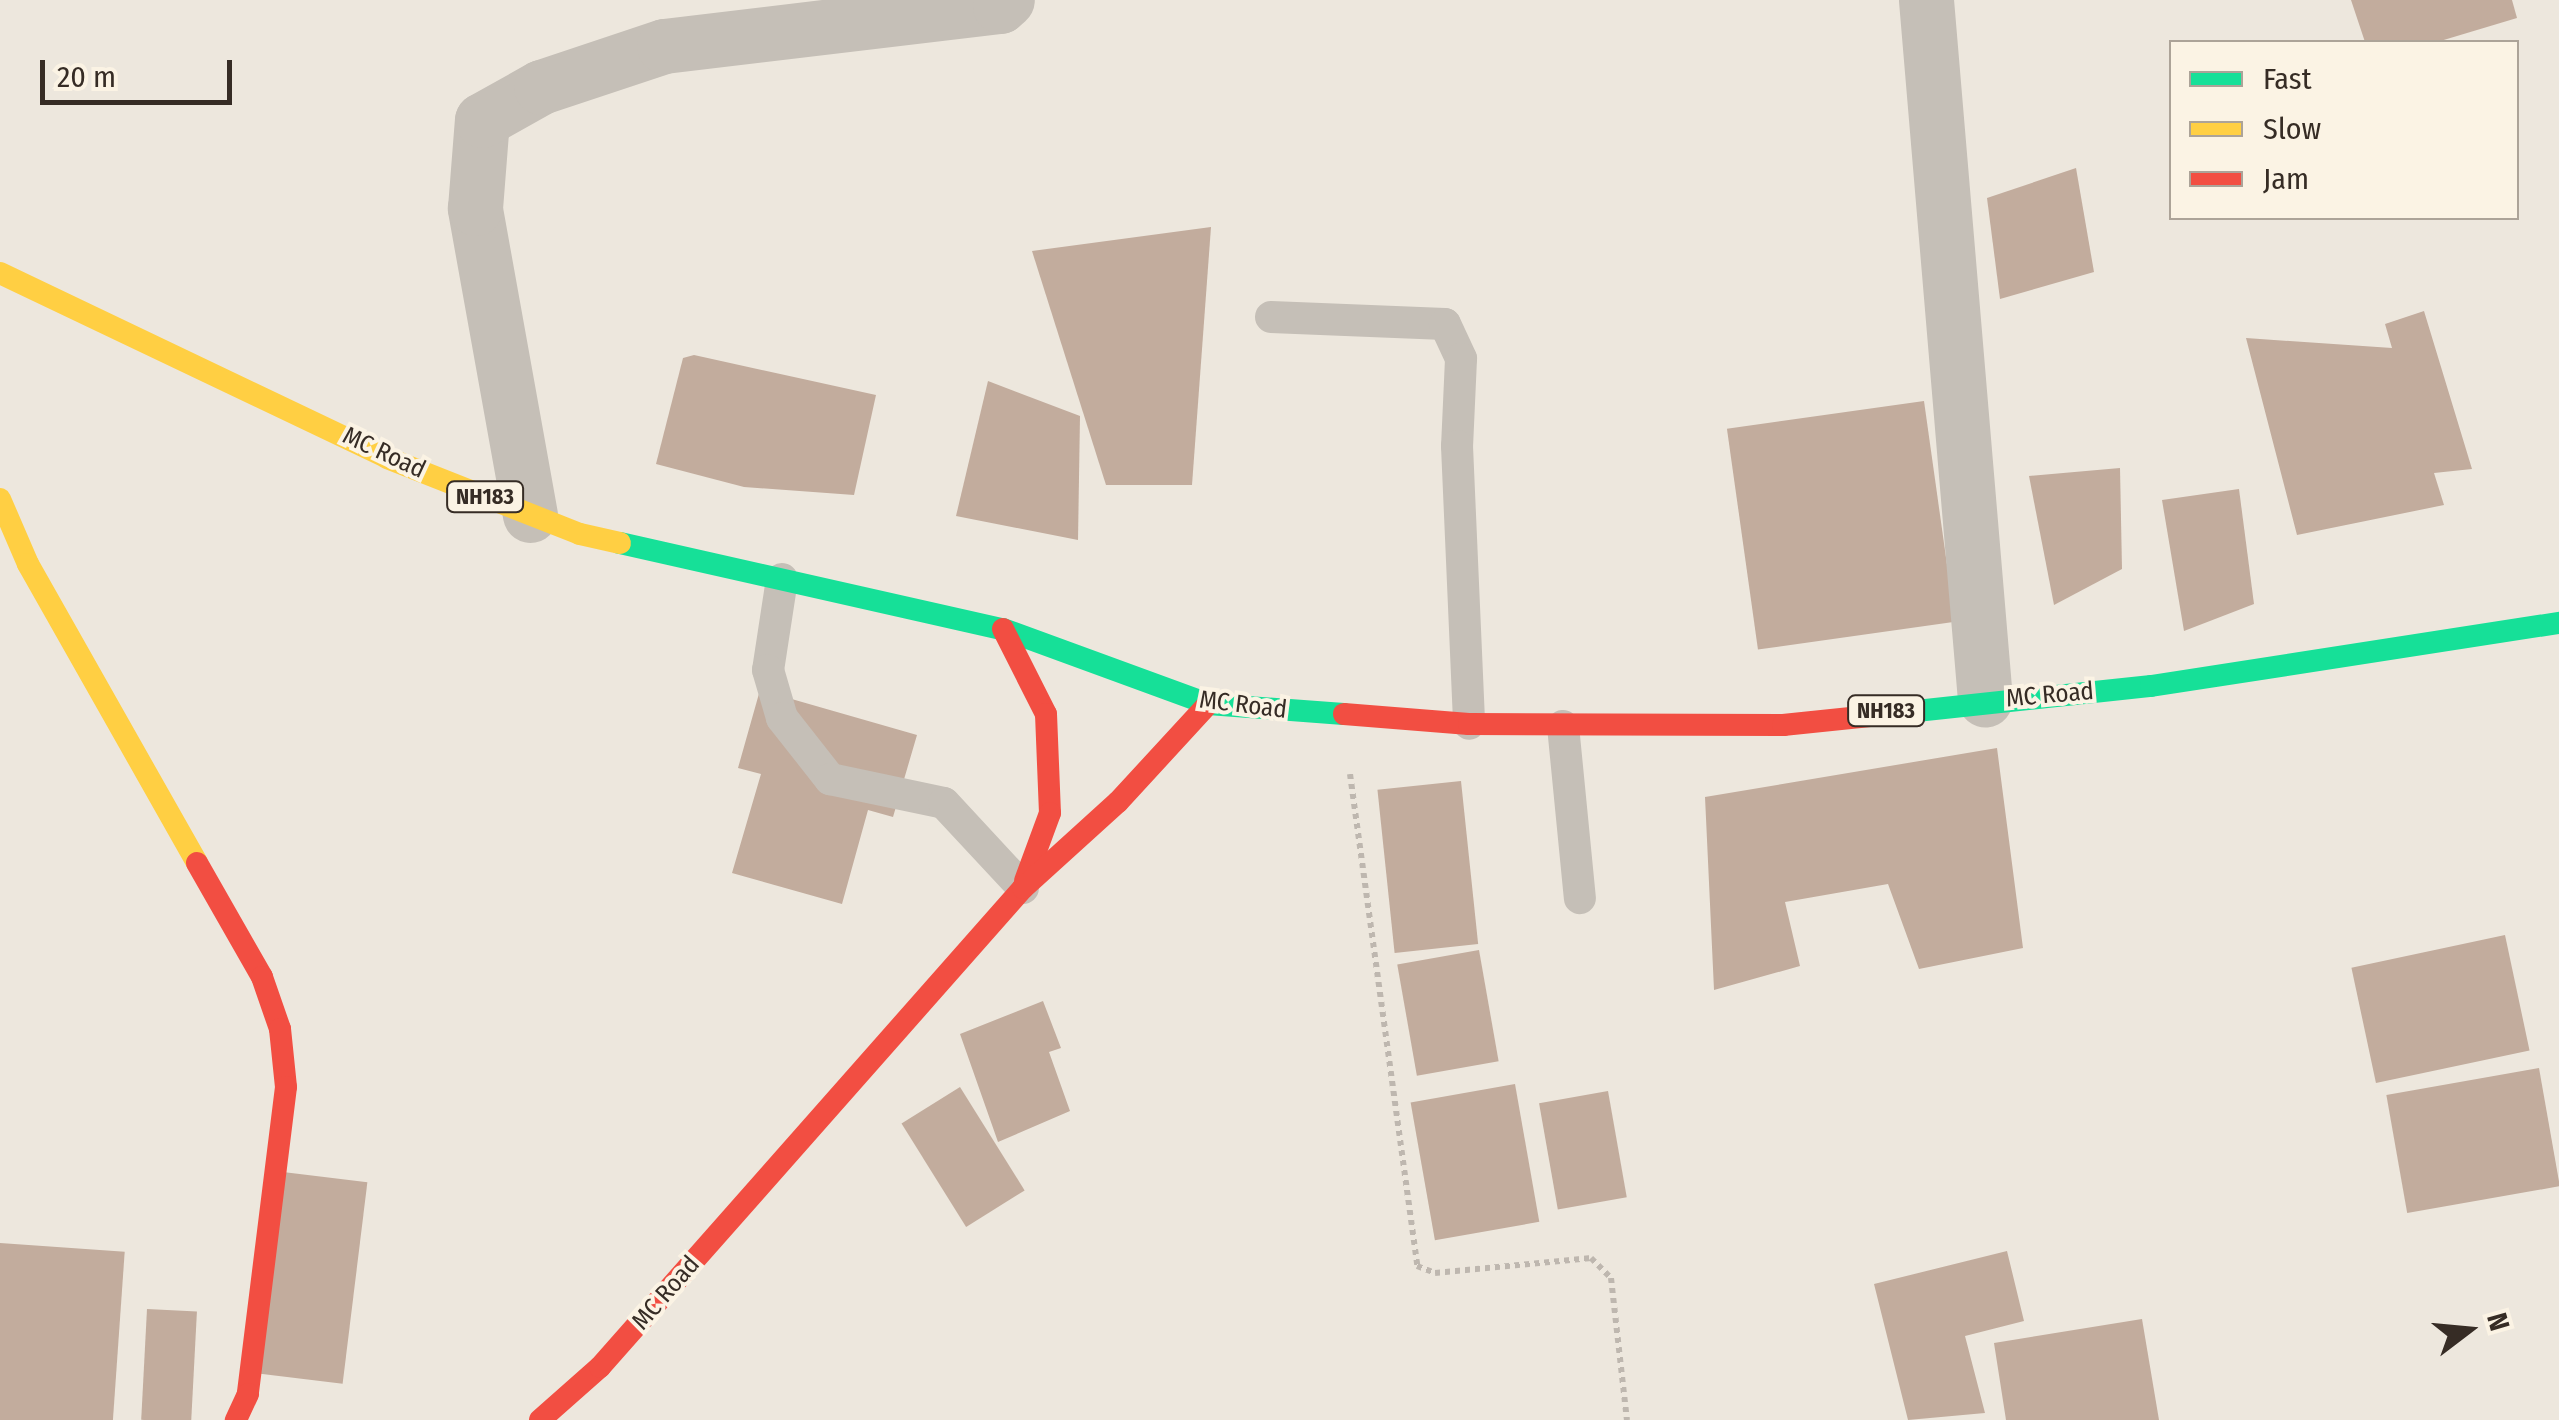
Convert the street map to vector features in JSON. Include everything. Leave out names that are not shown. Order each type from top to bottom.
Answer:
[{"type":"main road","name":"MC Road","points":[[0,273],[388,458],[580,534],[1002,629],[1153,690],[1208,704],[1468,724],[1784,725],[1985,700],[2151,686],[2559,624]]},
{"type":"main road","points":[[0,500],[28,564],[262,976],[280,1029],[286,1087],[248,1394],[236,1420]]},
{"type":"main road","points":[[1002,629],[1046,714],[1050,814],[1022,888]]},
{"type":"main road","points":[[1022,888],[1118,802],[1208,704]]},
{"type":"main road","name":"MC Road","points":[[540,1420],[600,1367],[1022,888]]},
{"type":"street","points":[[530,515],[475,208],[482,120],[542,87],[664,46],[1000,6],[1006,0]]},
{"type":"street","points":[[1926,0],[1985,700]]},
{"type":"lane","points":[[1271,317],[1445,324],[1461,359],[1458,446],[1468,724]]},
{"type":"lane","points":[[782,579],[768,670],[782,718],[830,778],[944,803],[1022,888]]},
{"type":"lane","points":[[1563,726],[1580,898]]},
{"type":"path","points":[[1343,715],[1417,1266],[1435,1272],[1590,1258],[1611,1278],[1627,1420]]},
{"type":"building","points":[[2351,0],[2512,0],[2517,18],[2444,40],[2364,40]]},
{"type":"building","points":[[2076,168],[2094,272],[2000,299],[1987,198]]},
{"type":"building","points":[[1211,227],[1192,485],[1106,485],[1032,251]]},
{"type":"building","points":[[2424,311],[2472,469],[2434,473],[2444,505],[2297,535],[2246,338],[2392,348],[2385,324]]},
{"type":"building","points":[[694,355],[876,395],[854,495],[744,487],[656,464],[683,358]]},
{"type":"building","points":[[988,381],[1080,416],[1078,540],[956,516]]},
{"type":"building","points":[[1924,401],[1955,622],[1758,650],[1727,429]]},
{"type":"building","points":[[2120,468],[2122,569],[2054,605],[2029,476]]},
{"type":"building","points":[[2239,489],[2254,604],[2184,631],[2162,500]]},
{"type":"building","points":[[760,690],[917,735],[893,817],[868,810],[842,904],[732,873],[761,774],[738,768]]},
{"type":"building","points":[[1997,748],[2023,948],[1919,969],[1888,884],[1785,902],[1800,966],[1714,990],[1705,797]]},
{"type":"building","points":[[1461,781],[1478,944],[1395,953],[1377,790]]},
{"type":"building","points":[[2505,935],[2530,1050],[2376,1083],[2351,968]]},
{"type":"building","points":[[1479,950],[1499,1061],[1417,1076],[1397,964]]},
{"type":"building","points":[[1043,1001],[1061,1048],[1049,1052],[1070,1111],[998,1142],[960,1034]]},
{"type":"building","points":[[2539,1068],[2559,1186],[2407,1213],[2386,1095]]},
{"type":"building","points":[[1515,1084],[1539,1222],[1435,1240],[1411,1102]]},
{"type":"building","points":[[960,1087],[1025,1190],[966,1227],[901,1124]]},
{"type":"building","points":[[1608,1091],[1627,1197],[1558,1210],[1539,1103]]},
{"type":"building","points":[[283,1172],[367,1182],[343,1384],[258,1373]]},
{"type":"building","points":[[0,1243],[125,1252],[113,1420],[0,1420]]},
{"type":"building","points":[[2007,1251],[2024,1321],[1965,1336],[1985,1413],[1908,1420],[1874,1284]]},
{"type":"building","points":[[147,1309],[197,1312],[191,1420],[141,1420]]},
{"type":"building","points":[[2142,1319],[2159,1420],[2006,1420],[1994,1343]]},
{"type":"traffic: fast","points":[[620,543],[1003,629],[1208,704],[1344,714]]},
{"type":"traffic: fast","points":[[1879,715],[2151,686],[2559,623]]},
{"type":"traffic: slow","points":[[0,273],[387,458],[580,534],[620,543]]},
{"type":"traffic: slow","points":[[0,499],[28,564],[197,863]]},
{"type":"traffic: jam","points":[[1003,629],[1046,714],[1050,813],[1025,881]]},
{"type":"traffic: jam","points":[[540,1420],[600,1367],[1023,888],[1118,802],[1208,704]]},
{"type":"traffic: jam","points":[[1344,714],[1469,724],[1783,725],[1879,715]]},
{"type":"traffic: jam","points":[[197,863],[262,977],[280,1029],[286,1087],[248,1394],[236,1420]]}]
